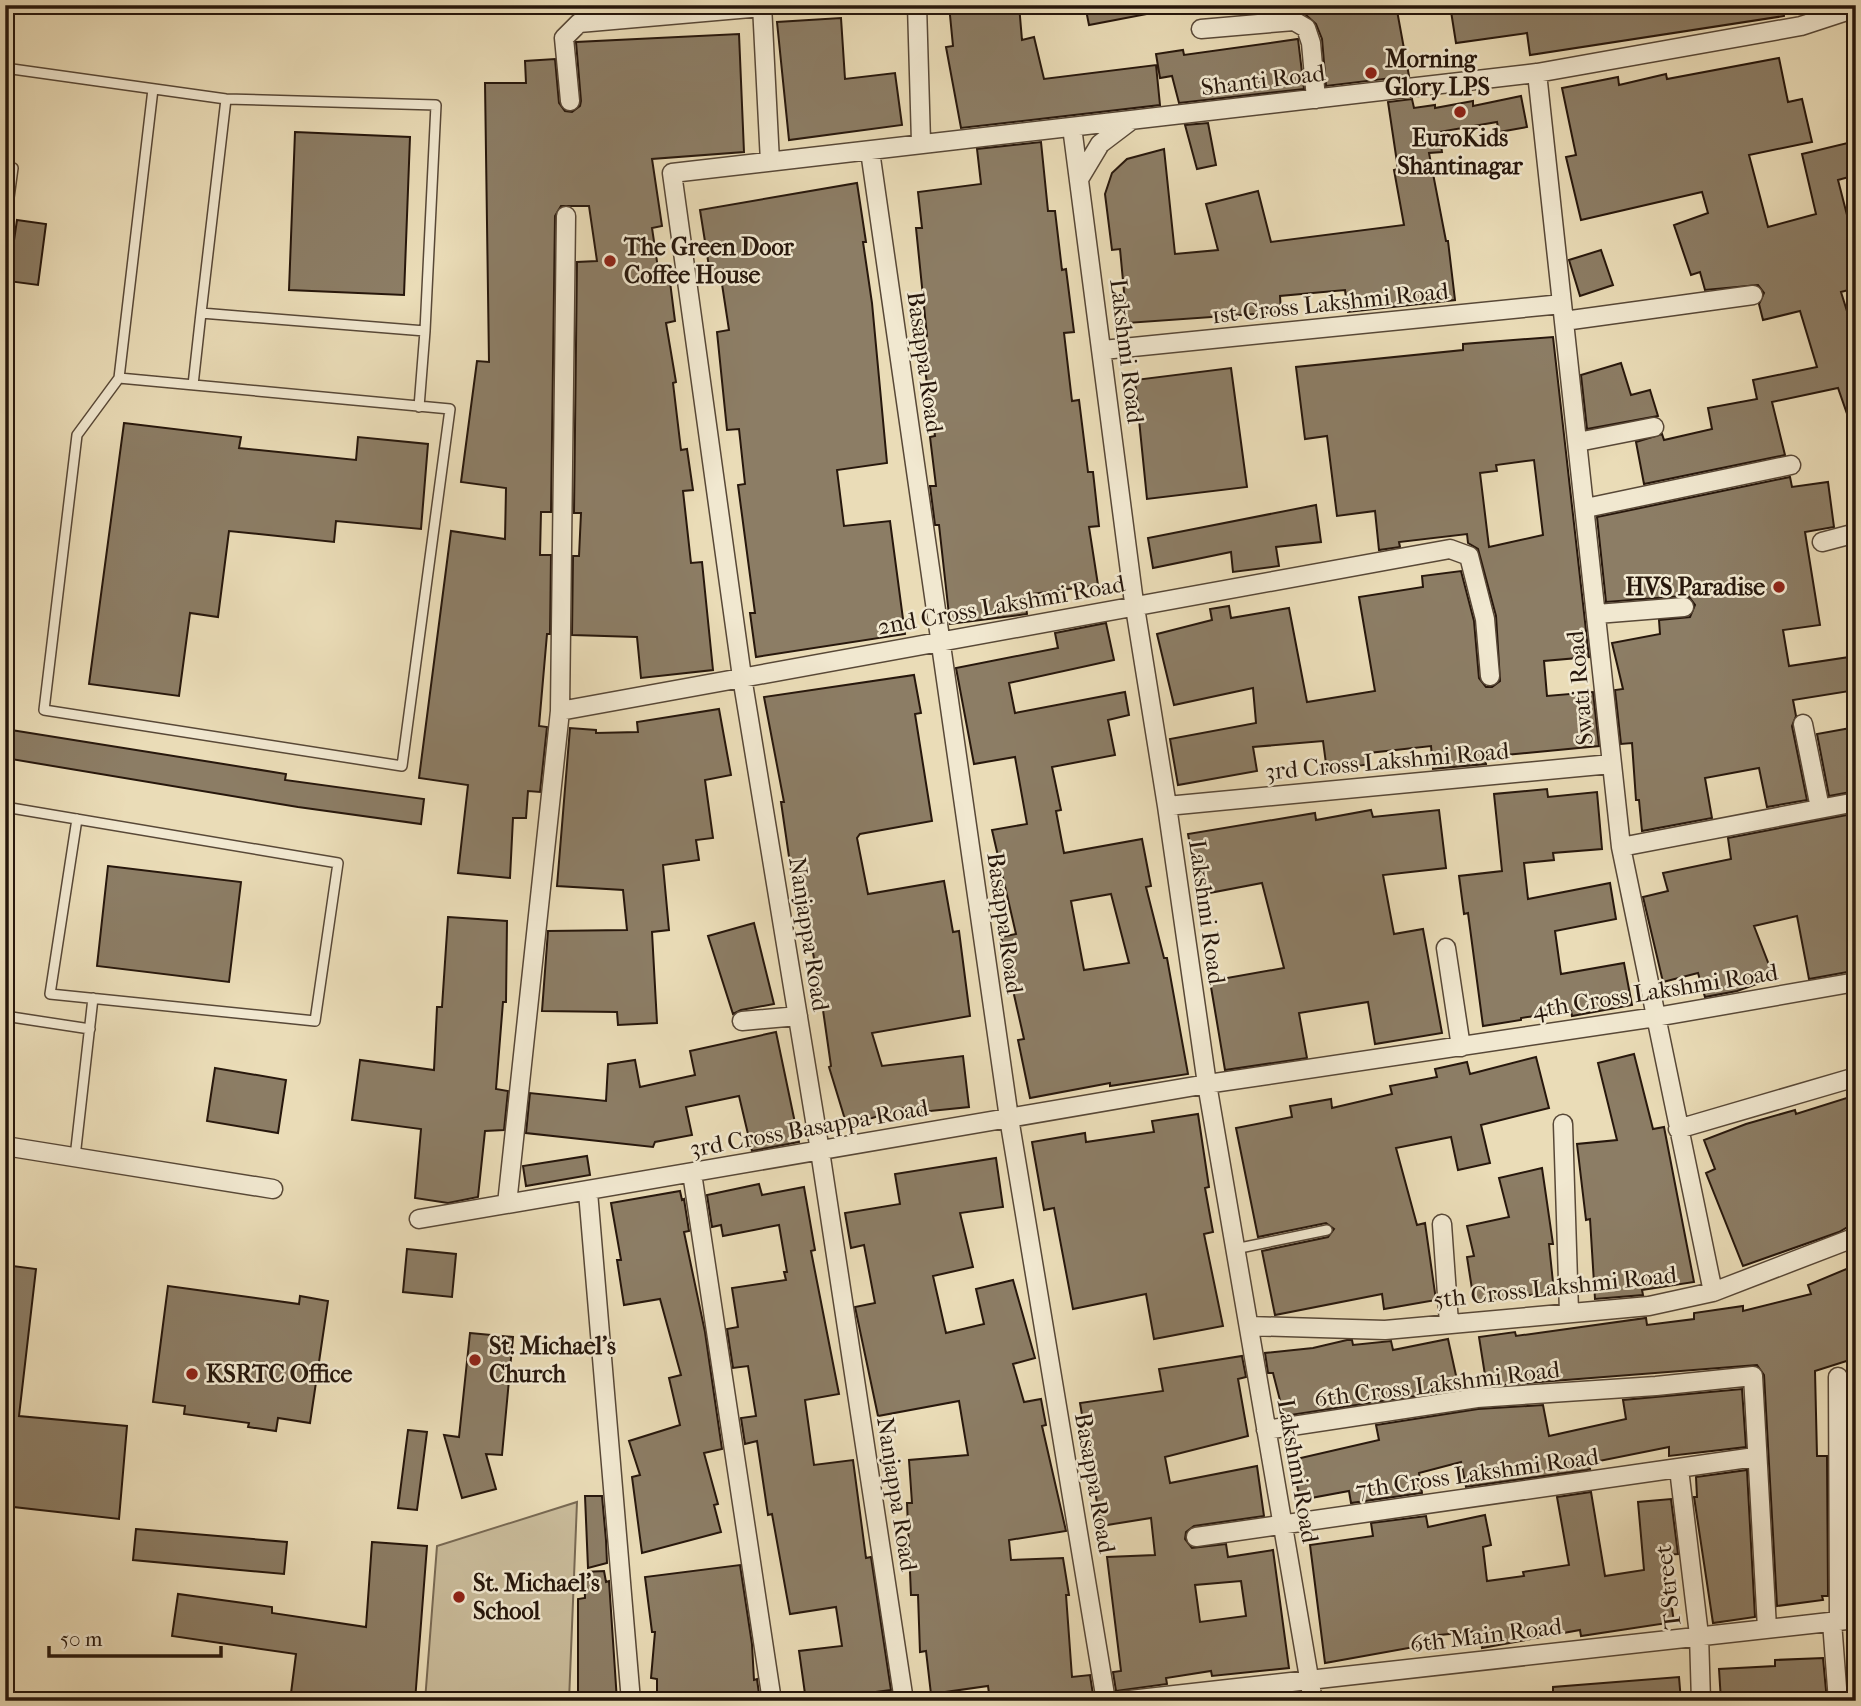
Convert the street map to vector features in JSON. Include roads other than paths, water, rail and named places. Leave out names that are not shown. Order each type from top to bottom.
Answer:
[{"type":"street","points":[[917,5],[922,142]]},
{"type":"street","points":[[570,101],[564,38],[579,23],[762,6],[770,162]]},
{"type":"street","name":"Shanti Road","points":[[671,173],[1537,73],[1801,26],[1856,8]]},
{"type":"street","points":[[1201,29],[1294,21],[1306,28],[1311,43],[1316,99]]},
{"type":"street","name":"Swati Road","points":[[1537,73],[1621,847],[1713,1292]]},
{"type":"street","points":[[1079,179],[1101,144],[1132,120]]},
{"type":"street","name":"Lakshmi Road","points":[[1072,127],[1135,606],[1207,1084],[1313,1701]]},
{"type":"street","name":"Basappa Road","points":[[870,151],[1009,1118],[1106,1701]]},
{"type":"street","name":"Nanjappa Road","points":[[671,173],[742,677],[820,1151],[904,1701]]},
{"type":"street","points":[[507,1205],[560,711],[566,216]]},
{"type":"street","name":"1st Cross Lakshmi Road","points":[[1103,351],[1752,295]]},
{"type":"street","points":[[1578,442],[1654,427]]},
{"type":"street","points":[[1586,508],[1791,465]]},
{"type":"street","points":[[1822,542],[1856,533]]},
{"type":"street","name":"2nd Cross Lakshmi Road","points":[[560,711],[940,640],[1034,627],[1450,549],[1469,556],[1485,619],[1490,676]]},
{"type":"street","points":[[1597,614],[1684,607]]},
{"type":"street","points":[[1803,724],[1820,808]]},
{"type":"street","name":"3rd Cross Lakshmi Road","points":[[1167,806],[1611,764]]},
{"type":"street","points":[[1621,847],[1856,802]]},
{"type":"street","points":[[1446,948],[1461,1047]]},
{"type":"street","name":"4th Cross Lakshmi Road","points":[[1207,1084],[1656,1017],[1856,982]]},
{"type":"street","points":[[742,1021],[798,1016]]},
{"type":"street","points":[[1678,1129],[1856,1077]]},
{"type":"street","name":"3rd Cross Basappa Road","points":[[419,1219],[1207,1084]]},
{"type":"street","points":[[1563,1124],[1569,1312]]},
{"type":"street","points":[[5,1146],[273,1189]]},
{"type":"street","points":[[692,1173],[772,1701]]},
{"type":"street","points":[[588,1192],[631,1701]]},
{"type":"street","points":[[1442,1224],[1449,1323]]},
{"type":"street","name":"5th Cross Lakshmi Road","points":[[1249,1326],[1385,1331],[1649,1306],[1713,1292],[1856,1237]]},
{"type":"street","name":"6th Cross Lakshmi Road","points":[[1266,1430],[1477,1398],[1656,1386],[1753,1376],[1755,1457]]},
{"type":"street","points":[[1838,1377],[1842,1620],[1838,1701]]},
{"type":"street","points":[[1755,1457],[1767,1628]]},
{"type":"street","name":"7th Cross Lakshmi Road","points":[[1196,1536],[1283,1527],[1755,1457]]},
{"type":"street","name":"T Street","points":[[1679,1469],[1699,1635],[1701,1701]]},
{"type":"street","name":"6th Main Road","points":[[1121,1701],[1842,1620]]},
{"type":"lane","points":[[5,68],[226,99],[436,105],[419,407]]},
{"type":"lane","points":[[119,378],[450,410],[402,766],[44,710],[77,435],[119,378],[153,89]]},
{"type":"lane","points":[[193,385],[226,99]]},
{"type":"lane","points":[[5,167],[13,168],[5,227]]},
{"type":"lane","points":[[201,313],[425,331]]},
{"type":"lane","points":[[5,807],[338,863],[315,1021],[50,994],[77,820]]},
{"type":"lane","points":[[75,1157],[93,998]]},
{"type":"lane","points":[[5,1016],[90,1029]]},
{"type":"lane","points":[[1235,1249],[1328,1230]]},
{"type":"place","name":"Morning Glory LPS","points":[[1371,73]]},
{"type":"place","name":"EuroKids Shantinagar","points":[[1460,112]]},
{"type":"place","name":"The Green Door Coffee House","points":[[610,261]]},
{"type":"place","name":"HVS Paradise","points":[[1779,587]]},
{"type":"place","name":"St. Michael's Church","points":[[475,1360]]},
{"type":"place","name":"KSRTC Office","points":[[192,1374]]},
{"type":"place","name":"St. Michael's School","points":[[459,1597]]}]
